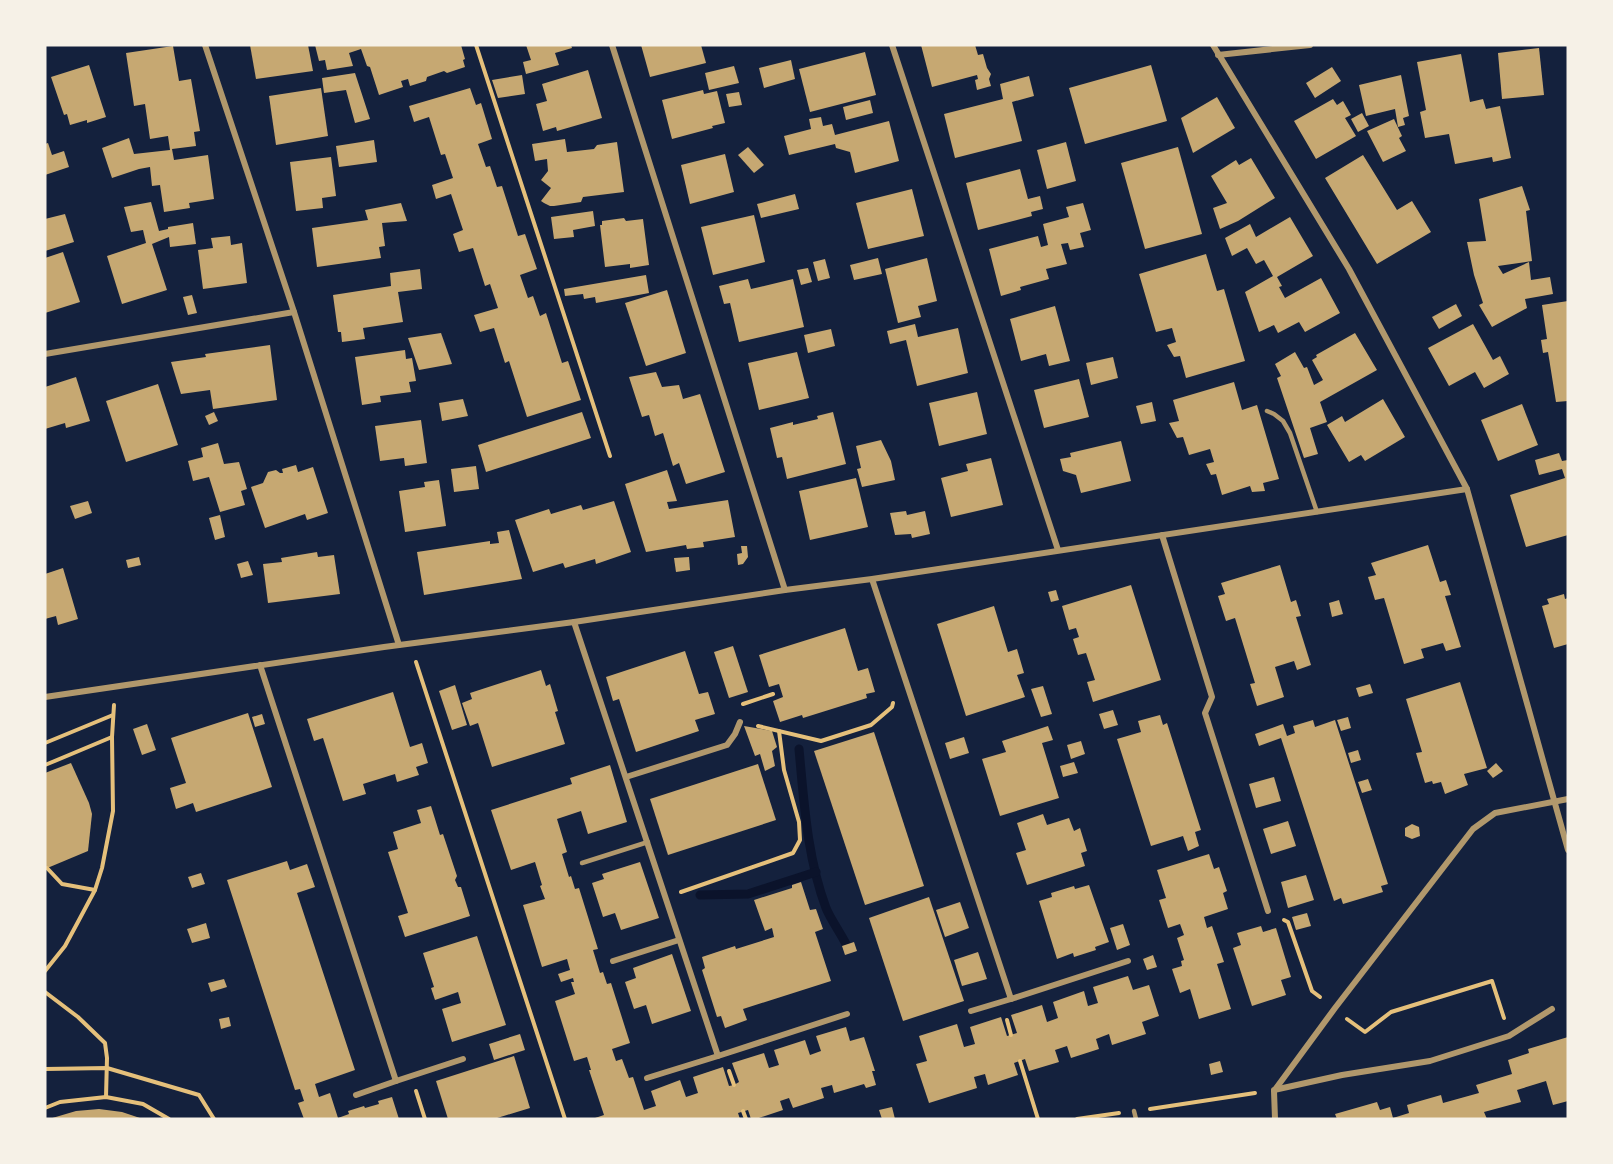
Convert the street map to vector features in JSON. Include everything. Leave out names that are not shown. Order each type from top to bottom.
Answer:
[{"type":"street","points":[[205,45],[294,312],[399,645]]},
{"type":"street","points":[[612,45],[785,590]]},
{"type":"street","points":[[892,45],[1058,550]]},
{"type":"street","points":[[1213,45],[1349,269],[1467,489],[1568,850]]},
{"type":"street","points":[[1218,55],[1310,45]]},
{"type":"street","points":[[45,354],[294,312]]},
{"type":"street","points":[[45,697],[872,579],[1467,489]]},
{"type":"street","points":[[1162,535],[1212,698],[1205,713],[1268,910]]},
{"type":"street","points":[[872,579],[1011,999]]},
{"type":"street","points":[[574,622],[718,1056]]},
{"type":"street","points":[[260,665],[396,1082]]},
{"type":"street","points":[[626,777],[727,745],[740,722]]},
{"type":"street","points":[[1275,1119],[1274,1091],[1473,829],[1495,813],[1568,799]]},
{"type":"street","points":[[613,962],[679,940]]},
{"type":"street","points":[[971,1011],[1128,961]]},
{"type":"street","points":[[1274,1091],[1342,1075],[1430,1061],[1509,1036],[1552,1009]]},
{"type":"street","points":[[646,1078],[847,1014]]},
{"type":"street","points":[[356,1095],[463,1059]]},
{"type":"lane","points":[[1267,411],[1283,421],[1290,434],[1317,512]]},
{"type":"lane","points":[[582,863],[648,842]]},
{"type":"lane","points":[[1134,1111],[1136,1119]]},
{"type":"path","points":[[476,45],[610,456]]},
{"type":"path","points":[[410,644],[565,1119]]},
{"type":"path","points":[[773,694],[743,704],[740,722],[821,741],[871,725],[892,707],[905,678]]},
{"type":"path","points":[[45,971],[65,946],[95,890],[102,868],[113,811],[112,737],[117,686]]},
{"type":"path","points":[[45,743],[113,715]]},
{"type":"path","points":[[666,897],[793,853],[800,840],[799,822],[784,770],[779,730]]},
{"type":"path","points":[[45,765],[112,737]]},
{"type":"path","points":[[47,868],[62,884],[95,890]]},
{"type":"path","points":[[1268,910],[1288,922],[1312,991],[1365,1032],[1391,1012],[1492,981],[1509,1036]]},
{"type":"path","points":[[45,992],[78,1017],[105,1043],[106,1097]]},
{"type":"path","points":[[1020,1061],[1038,1119]]},
{"type":"path","points":[[45,1069],[107,1068],[199,1095],[214,1119]]},
{"type":"path","points":[[411,1076],[425,1119]]},
{"type":"path","points":[[1077,1119],[1274,1091]]},
{"type":"path","points":[[45,1108],[60,1102],[106,1097],[142,1104],[169,1119]]},
{"type":"path","points":[[743,1112],[746,1119]]},
{"type":"building","points":[[250,45],[308,45],[313,71],[256,79]]},
{"type":"building","points":[[315,45],[461,45],[465,67],[447,73],[444,71],[427,77],[426,81],[410,86],[408,79],[401,81],[403,87],[379,95],[370,67],[367,66],[361,49],[349,53],[353,66],[327,70],[325,60],[319,61]]},
{"type":"building","points":[[526,45],[571,45],[572,48],[555,53],[559,65],[526,74],[523,62],[531,60]]},
{"type":"building","points":[[641,45],[701,45],[706,63],[650,77]]},
{"type":"building","points":[[921,45],[975,45],[978,55],[983,54],[991,74],[989,79],[991,86],[977,90],[975,80],[978,79],[977,75],[932,87]]},
{"type":"building","points":[[173,46],[179,81],[191,79],[200,131],[194,132],[196,146],[172,149],[174,160],[208,155],[214,199],[189,203],[190,208],[164,212],[160,185],[152,186],[150,167],[112,178],[102,148],[129,138],[134,154],[170,150],[168,136],[150,139],[145,104],[134,106],[126,53]]},
{"type":"building","points":[[1539,48],[1544,95],[1502,99],[1498,53]]},
{"type":"building","points":[[865,52],[876,95],[810,112],[799,69]]},
{"type":"building","points":[[1461,54],[1470,102],[1483,99],[1486,109],[1500,106],[1511,158],[1493,162],[1492,157],[1455,164],[1449,134],[1425,138],[1420,112],[1426,110],[1417,62]]},
{"type":"building","points":[[791,60],[795,79],[764,88],[759,68]]},
{"type":"building","points":[[89,65],[106,117],[70,125],[67,114],[64,115],[51,77]]},
{"type":"building","points":[[1151,65],[1167,121],[1085,144],[1069,88]]},
{"type":"building","points":[[734,66],[739,83],[709,90],[705,73]]},
{"type":"building","points":[[1332,67],[1341,81],[1315,98],[1306,83]]},
{"type":"building","points":[[588,70],[602,118],[557,131],[556,127],[543,131],[536,104],[547,101],[542,84]]},
{"type":"building","points":[[355,73],[370,119],[355,123],[346,90],[324,93],[322,78]]},
{"type":"building","points":[[522,75],[525,94],[498,98],[492,80]]},
{"type":"building","points":[[1401,75],[1409,116],[1403,118],[1405,125],[1398,127],[1395,109],[1366,116],[1359,85]]},
{"type":"building","points":[[1029,76],[1034,96],[1012,102],[1022,141],[955,158],[944,114],[1003,99],[1000,84]]},
{"type":"building","points":[[321,88],[328,136],[276,145],[269,96]]},
{"type":"building","points":[[470,88],[476,105],[481,103],[492,139],[478,144],[486,167],[490,166],[497,187],[502,186],[518,236],[525,234],[537,269],[520,275],[528,298],[533,296],[540,316],[546,313],[562,363],[568,361],[581,400],[527,417],[509,361],[505,363],[494,328],[480,332],[474,315],[498,308],[490,284],[485,286],[473,248],[459,252],[453,234],[463,230],[451,194],[436,199],[432,185],[453,178],[445,154],[441,155],[429,117],[414,122],[409,106]]},
{"type":"building","points":[[703,90],[704,94],[717,91],[725,123],[672,139],[662,100]]},
{"type":"building","points":[[739,92],[742,105],[729,107],[726,94]]},
{"type":"building","points":[[1217,97],[1235,128],[1193,153],[1181,118]]},
{"type":"building","points":[[1333,99],[1337,105],[1343,101],[1351,115],[1345,118],[1356,136],[1316,159],[1294,121]]},
{"type":"building","points":[[870,100],[873,113],[846,120],[843,107]]},
{"type":"building","points":[[1362,113],[1369,126],[1358,132],[1351,119]]},
{"type":"building","points":[[821,117],[823,126],[832,124],[835,135],[889,121],[899,161],[855,173],[850,152],[836,148],[835,144],[789,155],[784,136],[811,129],[809,119]]},
{"type":"building","points":[[1394,119],[1402,136],[1399,138],[1406,151],[1383,162],[1367,131]]},
{"type":"building","points":[[565,139],[567,152],[594,149],[597,145],[617,142],[624,192],[583,197],[581,202],[554,206],[541,201],[551,188],[541,180],[548,171],[547,159],[535,161],[532,144]]},
{"type":"building","points":[[374,140],[377,162],[339,167],[336,146]]},
{"type":"building","points":[[1066,142],[1076,181],[1047,189],[1037,150]]},
{"type":"building","points":[[48,143],[52,155],[64,151],[69,167],[45,175],[45,144]]},
{"type":"building","points":[[748,147],[764,165],[754,173],[738,155]]},
{"type":"building","points":[[1178,147],[1202,234],[1145,249],[1121,163]]},
{"type":"building","points":[[725,154],[734,192],[690,204],[681,165]]},
{"type":"building","points":[[1363,155],[1397,210],[1412,201],[1431,232],[1377,264],[1325,178]]},
{"type":"building","points":[[331,157],[336,196],[322,198],[323,208],[296,211],[290,162]]},
{"type":"building","points":[[1251,158],[1275,198],[1238,221],[1220,229],[1213,208],[1227,203],[1211,176],[1236,160],[1239,165]]},
{"type":"building","points":[[1020,169],[1028,199],[1040,196],[1043,209],[1031,212],[1032,216],[978,230],[966,183]]},
{"type":"building","points":[[1522,186],[1530,210],[1526,211],[1532,261],[1498,266],[1503,274],[1529,262],[1531,280],[1550,277],[1553,294],[1525,299],[1527,308],[1492,327],[1479,305],[1483,303],[1467,242],[1486,241],[1479,199]]},
{"type":"building","points":[[912,189],[924,236],[868,249],[856,203]]},
{"type":"building","points":[[795,194],[799,209],[761,218],[757,204]]},
{"type":"building","points":[[151,202],[159,231],[168,229],[168,227],[193,223],[196,244],[170,247],[169,237],[152,244],[167,290],[122,304],[107,256],[146,243],[143,230],[131,232],[124,207]]},
{"type":"building","points":[[401,203],[407,221],[382,223],[385,246],[379,247],[381,258],[317,267],[312,228],[368,220],[365,210]]},
{"type":"building","points":[[1083,203],[1091,230],[1080,233],[1084,247],[1070,250],[1068,243],[1061,244],[1067,264],[1046,269],[1049,279],[1020,287],[1021,290],[1001,296],[989,249],[1038,236],[1041,247],[1048,245],[1043,224],[1069,217],[1066,207]]},
{"type":"building","points":[[593,211],[595,226],[573,230],[574,237],[554,239],[551,217]]},
{"type":"building","points":[[65,214],[74,242],[45,251],[45,219]]},
{"type":"building","points":[[754,215],[765,262],[713,275],[701,227]]},
{"type":"building","points":[[1290,217],[1313,256],[1277,277],[1282,286],[1279,287],[1285,298],[1321,278],[1340,313],[1305,332],[1299,322],[1278,333],[1274,325],[1259,332],[1245,292],[1273,276],[1264,260],[1256,264],[1247,248],[1232,256],[1225,238],[1250,224],[1256,237]]},
{"type":"building","points":[[624,218],[626,221],[643,219],[649,265],[630,268],[630,264],[605,267],[600,225],[602,221]]},
{"type":"building","points":[[230,236],[231,245],[242,243],[247,283],[203,289],[198,250],[213,248],[211,238]]},
{"type":"building","points":[[63,252],[80,302],[45,313],[45,258]]},
{"type":"building","points":[[1206,254],[1217,291],[1224,289],[1245,361],[1186,378],[1180,356],[1174,357],[1167,345],[1176,342],[1172,328],[1156,332],[1139,274]]},
{"type":"building","points":[[878,258],[882,274],[854,280],[850,265]]},
{"type":"building","points":[[927,258],[937,301],[918,306],[921,317],[898,323],[885,269]]},
{"type":"building","points":[[825,259],[830,278],[818,281],[813,262]]},
{"type":"building","points":[[808,268],[812,282],[801,285],[797,270]]},
{"type":"building","points":[[420,269],[422,289],[398,292],[403,322],[363,328],[365,339],[342,342],[341,332],[338,332],[333,295],[391,286],[390,273]]},
{"type":"building","points":[[646,275],[649,293],[596,303],[595,297],[584,299],[583,294],[565,296],[564,289]]},
{"type":"building","points":[[748,279],[751,289],[793,279],[804,327],[739,342],[730,303],[724,304],[719,286]]},
{"type":"building","points":[[667,290],[686,353],[646,366],[625,303]]},
{"type":"building","points":[[192,295],[197,313],[188,315],[183,297]]},
{"type":"building","points":[[1568,301],[1568,401],[1556,402],[1548,352],[1543,353],[1541,340],[1547,339],[1542,305]]},
{"type":"building","points":[[1456,304],[1462,316],[1439,329],[1432,317]]},
{"type":"building","points":[[1055,306],[1070,361],[1049,366],[1046,354],[1021,361],[1010,319]]},
{"type":"building","points":[[915,324],[918,337],[958,328],[968,373],[917,386],[906,340],[890,344],[887,331]]},
{"type":"building","points":[[1473,324],[1493,360],[1500,356],[1509,374],[1484,388],[1475,372],[1449,386],[1428,348]]},
{"type":"building","points":[[831,329],[835,346],[808,353],[804,335]]},
{"type":"building","points":[[441,333],[452,364],[419,370],[408,338]]},
{"type":"building","points":[[1355,333],[1377,370],[1320,402],[1327,422],[1310,428],[1318,454],[1304,458],[1277,378],[1281,376],[1275,364],[1295,352],[1304,368],[1307,367],[1314,385],[1323,380],[1312,360],[1317,357],[1316,355]]},
{"type":"building","points":[[270,345],[277,400],[213,409],[210,390],[181,394],[171,362],[206,357],[205,354]]},
{"type":"building","points":[[405,350],[406,359],[412,358],[416,381],[409,382],[411,392],[380,396],[381,402],[362,405],[355,357]]},
{"type":"building","points":[[797,352],[809,398],[759,410],[748,363]]},
{"type":"building","points":[[1113,357],[1118,378],[1091,385],[1086,363]]},
{"type":"building","points":[[656,372],[662,387],[679,385],[683,399],[700,394],[725,472],[686,484],[679,463],[673,466],[663,433],[655,436],[649,415],[642,417],[629,377]]},
{"type":"building","points":[[76,377],[90,421],[66,428],[65,423],[45,429],[45,387]]},
{"type":"building","points":[[1079,379],[1089,417],[1044,428],[1034,390]]},
{"type":"building","points":[[1234,382],[1242,410],[1257,405],[1279,479],[1263,483],[1265,491],[1252,492],[1250,486],[1222,495],[1216,474],[1211,475],[1206,464],[1214,462],[1210,449],[1189,455],[1183,437],[1177,438],[1169,423],[1179,421],[1173,400]]},
{"type":"building","points":[[158,384],[178,445],[126,462],[106,401]]},
{"type":"building","points":[[977,392],[987,434],[939,446],[929,403]]},
{"type":"building","points":[[463,399],[468,416],[442,421],[439,403]]},
{"type":"building","points":[[1383,399],[1405,437],[1365,461],[1361,455],[1349,462],[1327,425],[1342,416],[1345,422]]},
{"type":"building","points":[[1152,402],[1156,421],[1141,424],[1136,406]]},
{"type":"building","points":[[1522,404],[1538,445],[1498,461],[1481,420]]},
{"type":"building","points":[[214,412],[218,421],[209,425],[205,416]]},
{"type":"building","points":[[582,412],[591,438],[486,472],[478,445]]},
{"type":"building","points":[[833,412],[846,464],[787,479],[782,457],[777,458],[770,428],[818,419],[817,416]]},
{"type":"building","points":[[421,420],[427,463],[405,466],[404,458],[380,461],[375,426]]},
{"type":"building","points":[[881,440],[891,461],[895,480],[862,487],[857,469],[861,468],[856,446]]},
{"type":"building","points":[[1121,441],[1131,481],[1081,493],[1076,475],[1063,471],[1060,459],[1071,457],[1070,453]]},
{"type":"building","points":[[218,443],[224,464],[239,462],[247,489],[241,491],[245,505],[220,512],[209,477],[193,481],[188,461],[203,457],[201,448]]},
{"type":"building","points":[[1559,453],[1562,461],[1568,460],[1568,535],[1526,547],[1510,495],[1565,478],[1562,469],[1539,475],[1535,460]]},
{"type":"building","points":[[991,458],[1003,505],[951,517],[941,478],[968,471],[966,464]]},
{"type":"building","points":[[296,465],[298,472],[313,467],[328,513],[307,520],[305,514],[265,528],[251,487],[263,483],[268,472],[276,470],[283,473],[282,469]]},
{"type":"building","points":[[476,466],[479,489],[454,492],[451,469]]},
{"type":"building","points":[[667,470],[677,501],[667,502],[669,509],[728,500],[735,537],[703,542],[704,547],[687,549],[686,545],[646,552],[625,484]]},
{"type":"building","points":[[856,478],[868,527],[810,540],[799,491]]},
{"type":"building","points":[[439,480],[446,526],[405,532],[399,491],[425,487],[424,482]]},
{"type":"building","points":[[88,501],[92,513],[75,519],[70,506]]},
{"type":"building","points":[[614,501],[631,552],[596,564],[595,559],[565,568],[563,563],[533,572],[515,520],[549,509],[551,514],[581,505],[583,510]]},
{"type":"building","points":[[906,511],[907,515],[925,511],[930,534],[912,538],[911,534],[895,535],[890,513]]},
{"type":"building","points":[[220,515],[225,537],[215,540],[209,518]]},
{"type":"building","points":[[509,530],[522,579],[424,595],[417,552],[490,541],[490,544],[499,543],[497,532]]},
{"type":"building","points":[[1428,545],[1440,582],[1446,580],[1451,595],[1445,596],[1461,647],[1446,651],[1443,643],[1421,649],[1424,658],[1404,664],[1384,598],[1375,600],[1368,577],[1376,575],[1371,563]]},
{"type":"building","points":[[741,546],[747,546],[748,557],[743,564],[738,565],[737,554],[742,553]]},
{"type":"building","points":[[317,552],[318,557],[334,555],[340,594],[268,603],[263,564],[282,562],[281,558]]},
{"type":"building","points":[[139,557],[141,565],[128,568],[126,560]]},
{"type":"building","points":[[689,557],[690,570],[676,572],[674,558]]},
{"type":"building","points":[[248,561],[253,575],[241,578],[237,564]]},
{"type":"building","points":[[1280,565],[1291,602],[1296,600],[1301,616],[1296,617],[1311,665],[1297,670],[1294,661],[1275,667],[1284,697],[1257,706],[1250,684],[1255,683],[1235,618],[1226,621],[1218,596],[1225,594],[1221,583]]},
{"type":"building","points":[[63,568],[78,619],[58,625],[56,616],[45,619],[45,574]]},
{"type":"building","points":[[1131,585],[1161,680],[1093,702],[1087,682],[1095,680],[1086,653],[1078,655],[1073,639],[1079,637],[1076,628],[1069,630],[1062,606]]},
{"type":"building","points":[[1056,590],[1059,600],[1051,602],[1048,592]]},
{"type":"building","points":[[1564,594],[1565,599],[1568,598],[1568,644],[1554,648],[1542,606],[1549,604],[1547,599]]},
{"type":"building","points":[[1339,600],[1343,614],[1332,617],[1329,603]]},
{"type":"building","points":[[994,606],[1008,652],[1017,649],[1024,673],[1017,675],[1025,697],[966,716],[937,624]]},
{"type":"building","points":[[845,628],[858,671],[868,668],[875,692],[866,694],[867,698],[803,718],[802,715],[780,722],[773,701],[783,697],[779,684],[769,687],[759,655]]},
{"type":"building","points":[[733,646],[748,692],[729,698],[714,652]]},
{"type":"building","points":[[685,651],[699,694],[708,692],[715,714],[695,720],[699,731],[636,752],[619,699],[613,701],[606,677]]},
{"type":"building","points":[[541,670],[546,686],[550,684],[558,711],[555,712],[565,744],[492,767],[478,723],[470,726],[462,703],[472,699],[470,693]]},
{"type":"building","points":[[1460,682],[1487,768],[1464,774],[1468,785],[1445,794],[1441,782],[1425,783],[1416,753],[1422,752],[1406,699]]},
{"type":"building","points":[[1370,684],[1373,693],[1359,697],[1356,688]]},
{"type":"building","points":[[455,685],[467,725],[452,730],[439,691]]},
{"type":"building","points":[[1043,686],[1052,714],[1041,717],[1031,689]]},
{"type":"building","points":[[393,692],[410,747],[422,743],[428,763],[416,767],[419,775],[397,782],[395,774],[363,784],[366,794],[343,801],[323,738],[314,741],[307,719]]},
{"type":"building","points":[[1113,710],[1118,725],[1104,729],[1099,714]]},
{"type":"building","points":[[248,713],[272,787],[196,812],[193,803],[176,809],[170,788],[186,783],[171,738]]},
{"type":"building","points":[[262,714],[265,724],[255,727],[252,717]]},
{"type":"building","points":[[1160,715],[1163,725],[1167,723],[1201,830],[1195,832],[1199,846],[1188,851],[1183,836],[1151,846],[1117,739],[1141,732],[1138,721]]},
{"type":"building","points":[[1348,717],[1351,728],[1341,731],[1337,720]]},
{"type":"building","points":[[1313,720],[1315,727],[1335,720],[1388,884],[1381,886],[1383,892],[1343,904],[1341,898],[1334,901],[1281,738],[1259,746],[1255,734],[1283,724],[1287,736],[1295,733],[1293,726]]},
{"type":"building","points":[[147,724],[156,750],[142,755],[133,729]]},
{"type":"building","points":[[744,726],[772,731],[777,747],[772,751],[775,766],[765,771],[760,754],[755,756]]},
{"type":"building","points":[[1048,726],[1053,740],[1042,743],[1059,798],[1000,816],[982,759],[1006,752],[1002,741]]},
{"type":"building","points":[[874,732],[924,886],[865,905],[814,751]]},
{"type":"building","points":[[964,737],[969,753],[950,759],[945,743]]},
{"type":"building","points":[[1081,741],[1085,754],[1071,759],[1067,745]]},
{"type":"building","points":[[1358,750],[1361,760],[1351,763],[1348,753]]},
{"type":"building","points":[[1074,762],[1078,773],[1063,777],[1060,766]]},
{"type":"building","points":[[71,763],[92,814],[88,851],[45,869],[45,773]]},
{"type":"building","points":[[1496,763],[1503,771],[1493,778],[1487,771]]},
{"type":"building","points":[[758,764],[776,820],[668,855],[650,799]]},
{"type":"building","points":[[610,765],[627,822],[588,834],[581,811],[557,819],[567,852],[562,854],[575,889],[579,888],[598,949],[593,950],[600,973],[603,972],[607,984],[611,983],[630,1043],[612,1049],[616,1061],[622,1059],[629,1078],[633,1077],[644,1110],[656,1106],[651,1091],[680,1080],[686,1097],[698,1093],[693,1077],[723,1067],[729,1086],[734,1085],[739,1082],[732,1063],[764,1053],[769,1068],[779,1065],[774,1050],[805,1040],[810,1055],[821,1051],[816,1036],[846,1027],[850,1041],[864,1037],[875,1071],[872,1071],[876,1085],[866,1088],[864,1084],[834,1093],[832,1085],[821,1088],[824,1098],[793,1108],[789,1098],[780,1101],[783,1110],[756,1119],[751,1119],[748,1110],[738,1113],[740,1119],[592,1119],[604,1115],[587,1057],[574,1061],[555,1001],[575,994],[571,982],[574,982],[573,978],[561,982],[558,974],[570,970],[567,959],[542,967],[523,905],[545,899],[535,862],[511,870],[491,810],[572,784],[570,778]]},
{"type":"building","points":[[1274,777],[1281,801],[1256,808],[1249,784]]},
{"type":"building","points":[[1368,779],[1372,790],[1362,793],[1358,782]]},
{"type":"building","points":[[431,806],[457,876],[455,880],[458,887],[461,887],[470,916],[405,937],[398,916],[408,913],[388,852],[398,849],[393,832],[421,823],[417,810]]},
{"type":"building","points":[[1043,814],[1047,825],[1069,818],[1074,831],[1080,828],[1087,851],[1081,853],[1085,866],[1027,885],[1016,853],[1026,850],[1017,823]]},
{"type":"building","points":[[1288,821],[1296,846],[1271,854],[1263,829]]},
{"type":"building","points":[[1412,824],[1419,827],[1420,836],[1412,839],[1405,836],[1405,828]]},
{"type":"building","points":[[1209,854],[1214,869],[1219,867],[1227,891],[1223,893],[1228,909],[1204,917],[1207,928],[1212,926],[1224,962],[1217,964],[1231,1009],[1199,1019],[1190,989],[1180,993],[1172,969],[1182,966],[1181,961],[1184,960],[1177,938],[1184,935],[1180,924],[1168,928],[1159,900],[1166,898],[1157,870]]},
{"type":"building","points":[[287,861],[290,870],[307,864],[315,887],[297,893],[355,1070],[315,1084],[319,1097],[330,1093],[338,1118],[349,1114],[348,1111],[379,1104],[378,1101],[392,1097],[399,1119],[304,1119],[298,1103],[304,1101],[300,1089],[295,1090],[227,880]]},
{"type":"building","points":[[640,862],[659,918],[621,930],[615,913],[603,917],[592,883],[604,879],[602,874]]},
{"type":"building","points":[[201,873],[205,884],[192,888],[188,877]]},
{"type":"building","points":[[1306,875],[1314,900],[1288,908],[1281,882]]},
{"type":"building","points":[[801,882],[810,910],[816,909],[823,929],[815,932],[831,981],[743,1009],[747,1020],[725,1028],[721,1016],[717,1017],[702,970],[705,968],[702,957],[774,937],[772,928],[765,931],[754,900],[792,888],[792,885]]},
{"type":"building","points":[[1089,885],[1109,942],[1095,947],[1096,950],[1074,957],[1073,953],[1057,959],[1039,901],[1052,897],[1051,893],[1074,886],[1075,889]]},
{"type":"building","points":[[929,897],[964,1001],[903,1021],[869,918]]},
{"type":"building","points":[[960,902],[969,928],[945,937],[936,910]]},
{"type":"building","points":[[1307,913],[1311,926],[1296,930],[1292,917]]},
{"type":"building","points":[[206,923],[210,938],[192,943],[187,929]]},
{"type":"building","points":[[1123,924],[1130,945],[1117,950],[1110,928]]},
{"type":"building","points":[[1261,926],[1263,932],[1276,928],[1291,977],[1281,980],[1286,995],[1252,1006],[1233,948],[1241,945],[1237,933]]},
{"type":"building","points":[[477,936],[506,1025],[452,1042],[442,1009],[461,1003],[458,992],[435,1000],[431,988],[434,987],[423,953]]},
{"type":"building","points":[[854,942],[857,951],[845,955],[842,946]]},
{"type":"building","points":[[978,952],[987,979],[962,986],[954,960]]},
{"type":"building","points":[[672,954],[691,1011],[652,1024],[646,1005],[634,1009],[625,982],[636,978],[633,968]]},
{"type":"building","points":[[1153,955],[1157,967],[1147,970],[1143,959]]},
{"type":"building","points":[[1128,976],[1133,990],[1149,985],[1159,1016],[1142,1022],[1146,1034],[1112,1045],[1109,1034],[1096,1039],[1099,1049],[1071,1058],[1067,1046],[1055,1050],[1059,1062],[1029,1071],[1025,1059],[1014,1063],[1018,1075],[988,1085],[985,1074],[974,1077],[977,1088],[929,1103],[916,1064],[927,1061],[919,1036],[957,1024],[964,1047],[975,1044],[970,1027],[1001,1017],[1007,1036],[1017,1033],[1011,1015],[1042,1005],[1047,1022],[1058,1018],[1053,1002],[1084,991],[1088,1006],[1098,1003],[1093,987]]},
{"type":"building","points":[[224,979],[227,987],[211,992],[208,983]]},
{"type":"building","points":[[229,1017],[231,1026],[221,1029],[219,1019]]},
{"type":"building","points":[[520,1034],[525,1050],[494,1060],[489,1044]]},
{"type":"building","points":[[1568,1037],[1568,1101],[1553,1105],[1546,1081],[1517,1090],[1521,1102],[1484,1112],[1487,1119],[1337,1119],[1335,1114],[1377,1102],[1380,1110],[1390,1107],[1393,1118],[1409,1113],[1407,1105],[1420,1101],[1441,1095],[1443,1103],[1479,1093],[1476,1085],[1512,1074],[1508,1060],[1529,1053],[1528,1049]]},
{"type":"building","points":[[514,1056],[530,1108],[494,1119],[448,1119],[436,1081]]},
{"type":"building","points":[[1220,1061],[1223,1072],[1211,1075],[1209,1064]]},
{"type":"building","points":[[892,1107],[895,1119],[882,1119],[879,1110]]},
{"type":"building","points":[[99,1109],[122,1112],[143,1119],[49,1119],[76,1111]]},
{"type":"waterway","points":[[799,749],[807,829],[814,869],[826,908],[846,944]]},
{"type":"waterway","points":[[700,895],[748,894],[816,872]]}]
